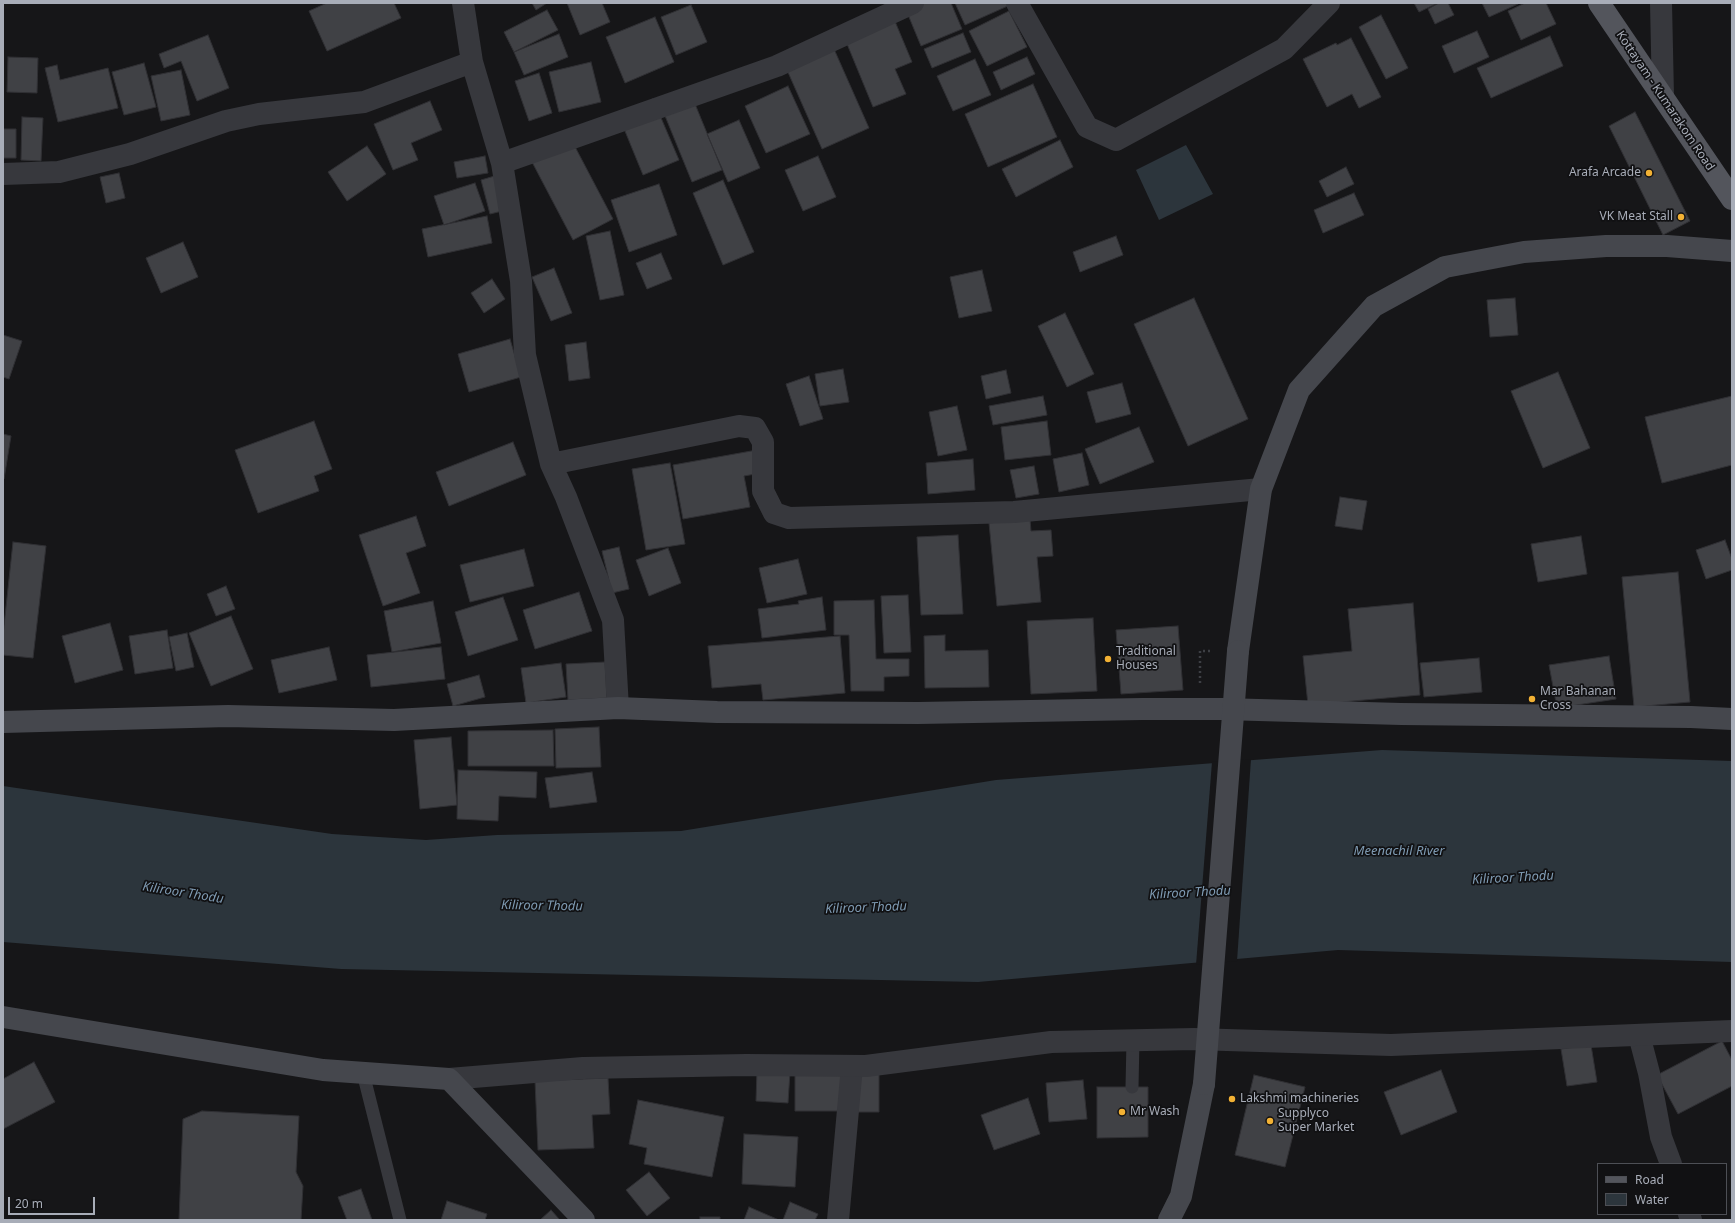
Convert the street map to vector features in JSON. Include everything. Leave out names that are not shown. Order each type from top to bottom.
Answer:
[{"type":"main road","name":"Kottayam - Kumarakom Road","points":[[1599,3],[1732,199]]},
{"type":"main road","points":[[1169,1220],[1181,1196],[1204,1084],[1238,651],[1261,489],[1299,390],[1374,306],[1445,267],[1524,252],[1599,247],[1667,246],[1732,251]]},
{"type":"main road","points":[[3,722],[228,716],[394,720],[618,708],[716,712],[910,713],[1217,709],[1401,714],[1691,717],[1732,719]]},
{"type":"main road","points":[[3,1017],[315,1069],[449,1079],[584,1220]]},
{"type":"street","points":[[462,3],[472,62],[502,163],[521,281],[525,355],[551,464],[566,498],[613,620],[618,708]]},
{"type":"street","points":[[502,163],[778,66],[913,3]]},
{"type":"street","points":[[1017,3],[1087,127],[1116,140],[1284,49],[1329,3]]},
{"type":"street","points":[[1661,3],[1663,96]]},
{"type":"street","points":[[3,174],[59,172],[130,154],[226,121],[259,114],[364,102],[472,62]]},
{"type":"street","points":[[551,464],[739,426],[755,428],[764,442],[763,491],[774,513],[789,518],[1014,512],[1261,489]]},
{"type":"street","points":[[449,1079],[584,1068],[746,1065],[852,1066],[924,1059],[1051,1042],[1194,1039],[1390,1045],[1732,1031]]},
{"type":"street","points":[[1638,1035],[1649,1073],[1661,1137],[1671,1163]]},
{"type":"street","points":[[838,1220],[852,1066]]},
{"type":"lane","points":[[1132,1086],[1133,1040]]},
{"type":"lane","points":[[363,1073],[400,1220]]},
{"type":"water","points":[[1186,145],[1213,194],[1159,220],[1136,170]]},
{"type":"water","name":"Meenachil River","points":[[1382,750],[1732,761],[1732,962],[1338,950],[978,982],[341,969],[3,942],[3,786],[332,834],[426,840],[497,835],[681,831],[996,780]]},
{"type":"pier","points":[[1251,759],[1237,961],[1196,965],[1212,762]]},
{"type":"building","points":[[327,3],[394,3],[401,18],[327,51],[309,11]]},
{"type":"building","points":[[532,3],[547,3],[536,10]]},
{"type":"building","points":[[567,3],[602,3],[610,22],[580,35]]},
{"type":"building","points":[[909,3],[951,3],[962,29],[921,46],[904,5]]},
{"type":"building","points":[[955,3],[1009,3],[1010,5],[965,25]]},
{"type":"building","points":[[1414,3],[1438,3],[1419,12]]},
{"type":"building","points":[[1439,3],[1448,3],[1454,15],[1435,24],[1428,9]]},
{"type":"building","points":[[1482,3],[1517,3],[1518,4],[1489,17]]},
{"type":"building","points":[[1525,3],[1546,3],[1556,24],[1521,40],[1508,11]]},
{"type":"building","points":[[691,5],[707,42],[676,55],[661,17]]},
{"type":"building","points":[[547,10],[558,30],[514,52],[504,32]]},
{"type":"building","points":[[1009,11],[1027,47],[987,66],[969,31]]},
{"type":"building","points":[[1381,15],[1408,68],[1386,79],[1359,27]]},
{"type":"building","points":[[655,17],[674,62],[625,83],[606,37]]},
{"type":"building","points":[[894,19],[912,62],[895,69],[906,94],[873,107],[845,39]]},
{"type":"building","points":[[1477,31],[1489,57],[1454,73],[1442,46]]},
{"type":"building","points":[[963,33],[971,52],[932,68],[924,49]]},
{"type":"building","points":[[559,34],[568,57],[524,75],[514,52]]},
{"type":"building","points":[[208,35],[229,88],[197,101],[181,61],[164,68],[159,54]]},
{"type":"building","points":[[1550,36],[1563,66],[1491,98],[1477,68]]},
{"type":"building","points":[[1351,38],[1381,97],[1359,108],[1352,94],[1327,107],[1303,59],[1336,43],[1337,45]]},
{"type":"building","points":[[834,49],[869,128],[822,149],[787,70]]},
{"type":"building","points":[[8,57],[38,58],[37,93],[7,92]]},
{"type":"building","points":[[1027,57],[1035,74],[1001,90],[993,72]]},
{"type":"building","points":[[975,59],[991,95],[953,111],[937,76]]},
{"type":"building","points":[[591,62],[601,102],[559,112],[549,72]]},
{"type":"building","points":[[144,63],[156,107],[124,115],[112,72]]},
{"type":"building","points":[[57,65],[60,80],[108,68],[118,108],[58,122],[45,68]]},
{"type":"building","points":[[181,70],[190,115],[161,121],[151,76]]},
{"type":"building","points":[[539,73],[552,113],[529,121],[515,81]]},
{"type":"building","points":[[1033,84],[1057,137],[988,167],[965,114]]},
{"type":"building","points":[[788,86],[810,134],[766,153],[745,106]]},
{"type":"building","points":[[653,99],[679,160],[643,175],[618,114]]},
{"type":"building","points":[[693,99],[722,170],[692,182],[663,111]]},
{"type":"building","points":[[430,101],[442,130],[411,143],[418,160],[393,170],[374,124]]},
{"type":"building","name":"Arafa Arcade","points":[[1635,112],[1690,221],[1663,235],[1609,126]]},
{"type":"building","points":[[22,117],[43,118],[41,161],[21,160]]},
{"type":"building","points":[[739,120],[760,168],[728,182],[707,134]]},
{"type":"building","points":[[3,129],[16,129],[16,158],[3,158]]},
{"type":"building","points":[[1060,140],[1073,167],[1016,197],[1002,169]]},
{"type":"building","points":[[572,141],[613,219],[573,240],[532,162]]},
{"type":"building","points":[[367,146],[386,174],[347,201],[328,172]]},
{"type":"building","points":[[485,156],[488,173],[457,178],[454,162]]},
{"type":"building","points":[[818,156],[836,197],[803,211],[785,170]]},
{"type":"building","points":[[1346,167],[1354,184],[1327,197],[1319,181]]},
{"type":"building","points":[[119,173],[125,198],[106,203],[100,177]]},
{"type":"building","points":[[498,175],[506,210],[490,214],[481,180]]},
{"type":"building","points":[[723,180],[754,252],[723,265],[693,193]]},
{"type":"building","points":[[475,183],[485,211],[444,225],[434,196]]},
{"type":"building","points":[[659,184],[677,235],[629,252],[611,200]]},
{"type":"building","points":[[1354,193],[1364,215],[1323,233],[1314,210]]},
{"type":"building","points":[[487,216],[492,243],[428,257],[422,229]]},
{"type":"building","points":[[610,231],[624,295],[600,300],[586,236]]},
{"type":"building","points":[[1116,236],[1123,255],[1080,272],[1073,252]]},
{"type":"building","points":[[183,242],[198,277],[161,293],[146,258]]},
{"type":"building","points":[[661,253],[672,279],[647,289],[636,263]]},
{"type":"building","points":[[554,268],[572,313],[551,321],[532,277]]},
{"type":"building","points":[[982,270],[992,311],[959,318],[950,277]]},
{"type":"building","points":[[492,279],[505,299],[484,313],[471,293]]},
{"type":"building","points":[[1194,298],[1248,419],[1188,446],[1134,324]]},
{"type":"building","points":[[1515,298],[1518,335],[1490,337],[1487,300]]},
{"type":"building","points":[[1065,313],[1094,374],[1067,387],[1038,326]]},
{"type":"building","points":[[3,335],[22,341],[9,379],[3,377]]},
{"type":"building","points":[[510,339],[521,377],[469,392],[458,354]]},
{"type":"building","points":[[586,342],[590,378],[569,381],[565,345]]},
{"type":"building","points":[[843,369],[849,402],[820,406],[815,374]]},
{"type":"building","points":[[1006,370],[1011,393],[986,399],[981,376]]},
{"type":"building","points":[[1558,372],[1590,448],[1543,468],[1511,391]]},
{"type":"building","points":[[809,376],[823,419],[800,426],[786,384]]},
{"type":"building","points":[[1122,383],[1131,414],[1096,423],[1087,392]]},
{"type":"building","points":[[1043,396],[1047,415],[993,425],[989,406]]},
{"type":"building","points":[[1732,396],[1732,465],[1662,483],[1645,417]]},
{"type":"building","points":[[957,406],[967,450],[938,456],[929,412]]},
{"type":"building","points":[[314,421],[332,469],[314,476],[319,491],[258,513],[235,450]]},
{"type":"building","points":[[1047,421],[1051,455],[1005,460],[1001,427]]},
{"type":"building","points":[[1139,427],[1154,462],[1100,484],[1085,449]]},
{"type":"building","points":[[3,434],[11,436],[4,479],[3,478]]},
{"type":"building","points":[[513,442],[526,475],[449,506],[436,472]]},
{"type":"building","points":[[757,450],[761,473],[744,476],[750,507],[683,519],[673,465]]},
{"type":"building","points":[[1082,453],[1089,485],[1059,492],[1053,459]]},
{"type":"building","points":[[973,459],[975,490],[928,494],[926,463]]},
{"type":"building","points":[[670,463],[685,544],[646,550],[632,469]]},
{"type":"building","points":[[1034,466],[1039,494],[1016,498],[1010,470]]},
{"type":"building","points":[[1340,497],[1367,501],[1362,530],[1335,526]]},
{"type":"building","points":[[416,516],[426,546],[406,553],[420,593],[383,606],[359,535]]},
{"type":"building","points":[[1030,519],[1031,531],[1051,530],[1053,556],[1037,557],[1041,602],[997,606],[989,523]]},
{"type":"building","points":[[958,535],[963,614],[921,615],[917,537]]},
{"type":"building","points":[[1581,536],[1587,574],[1538,582],[1531,544]]},
{"type":"building","points":[[1725,540],[1732,559],[1732,570],[1706,579],[1696,550]]},
{"type":"building","points":[[13,542],[46,546],[33,658],[3,655],[3,635]]},
{"type":"building","points":[[619,547],[629,589],[612,593],[602,551]]},
{"type":"building","points":[[668,548],[681,583],[649,596],[636,560]]},
{"type":"building","points":[[524,549],[534,586],[470,602],[460,565]]},
{"type":"building","points":[[798,559],[807,594],[767,603],[759,568]]},
{"type":"building","points":[[1678,572],[1690,702],[1634,707],[1622,577]]},
{"type":"building","points":[[226,586],[235,609],[216,616],[207,594]]},
{"type":"building","points":[[579,592],[592,631],[535,649],[523,610]]},
{"type":"building","points":[[908,595],[911,652],[884,653],[881,596]]},
{"type":"building","points":[[503,597],[518,640],[468,656],[455,612]]},
{"type":"building","points":[[822,597],[826,630],[762,638],[758,609],[799,604],[798,601]]},
{"type":"building","points":[[874,600],[876,659],[909,659],[909,676],[884,677],[884,691],[851,691],[849,635],[834,635],[834,601]]},
{"type":"building","points":[[433,601],[441,643],[392,652],[384,611]]},
{"type":"building","points":[[1413,603],[1420,695],[1308,705],[1303,656],[1352,651],[1348,609]]},
{"type":"building","points":[[231,616],[253,669],[211,686],[189,633]]},
{"type":"building","points":[[1093,618],[1097,691],[1031,694],[1027,621]]},
{"type":"building","points":[[110,623],[123,670],[75,683],[62,636]]},
{"type":"building","points":[[1178,626],[1183,690],[1121,694],[1116,630]]},
{"type":"building","points":[[167,630],[173,668],[135,674],[129,636]]},
{"type":"building","points":[[187,633],[194,667],[176,671],[169,637]]},
{"type":"building","points":[[945,635],[945,651],[988,650],[989,687],[925,688],[924,636]]},
{"type":"building","points":[[840,636],[845,693],[763,700],[761,684],[712,688],[708,646]]},
{"type":"building","points":[[329,647],[337,680],[279,693],[271,660]]},
{"type":"building","points":[[441,647],[445,679],[371,687],[367,655]]},
{"type":"building","points":[[1609,656],[1616,699],[1557,708],[1549,665]]},
{"type":"building","points":[[1479,658],[1482,692],[1424,697],[1420,663]]},
{"type":"building","points":[[605,662],[607,698],[568,700],[566,664]]},
{"type":"building","points":[[561,663],[566,697],[526,703],[521,668]]},
{"type":"building","points":[[479,675],[485,697],[453,706],[447,684]]},
{"type":"building","points":[[599,727],[601,767],[556,768],[555,729]]},
{"type":"building","points":[[553,730],[554,766],[468,766],[468,731]]},
{"type":"building","points":[[451,737],[457,805],[420,809],[414,740]]},
{"type":"building","points":[[458,770],[537,772],[536,798],[499,796],[498,821],[457,819]]},
{"type":"building","points":[[592,772],[597,802],[550,808],[545,778]]},
{"type":"building","points":[[1722,1041],[1732,1060],[1732,1086],[1678,1114],[1657,1075]]},
{"type":"building","points":[[1591,1045],[1597,1082],[1567,1086],[1561,1049]]},
{"type":"building","points":[[34,1062],[55,1102],[3,1129],[3,1079]]},
{"type":"building","points":[[757,1070],[790,1072],[788,1103],[756,1101]]},
{"type":"building","points":[[1441,1070],[1457,1112],[1401,1135],[1384,1092]]},
{"type":"building","points":[[795,1072],[842,1072],[843,1111],[795,1111]]},
{"type":"building","points":[[852,1072],[879,1072],[879,1112],[851,1112]]},
{"type":"building","name":"Supplyco Super Market","points":[[1254,1075],[1305,1087],[1285,1167],[1235,1155]]},
{"type":"building","points":[[608,1078],[610,1114],[592,1115],[594,1148],[538,1150],[535,1081]]},
{"type":"building","points":[[1083,1080],[1087,1119],[1049,1122],[1046,1083]]},
{"type":"building","name":"Mr Wash","points":[[1097,1087],[1148,1087],[1148,1137],[1097,1138]]},
{"type":"building","points":[[1028,1098],[1040,1134],[994,1150],[981,1115]]},
{"type":"building","points":[[638,1100],[724,1117],[712,1177],[644,1164],[647,1148],[629,1144]]},
{"type":"building","points":[[202,1111],[299,1116],[296,1172],[303,1186],[301,1220],[179,1220],[183,1119]]},
{"type":"building","points":[[744,1134],[798,1137],[795,1187],[742,1184]]},
{"type":"building","points":[[649,1172],[670,1198],[647,1216],[626,1190]]},
{"type":"building","points":[[361,1189],[372,1220],[347,1220],[338,1197]]},
{"type":"building","points":[[447,1201],[487,1214],[485,1220],[441,1220]]},
{"type":"building","points":[[790,1202],[818,1214],[815,1220],[783,1220]]},
{"type":"building","points":[[749,1207],[779,1220],[744,1220]]},
{"type":"building","points":[[551,1210],[560,1220],[540,1220]]},
{"type":"building","points":[[700,1217],[720,1217],[720,1220],[700,1220]]},
{"type":"place","name":"Arafa Arcade","points":[[1649,173]]},
{"type":"place","name":"VK Meat Stall","points":[[1681,217]]},
{"type":"place","name":"Traditional Houses","points":[[1108,659]]},
{"type":"place","name":"Mar Bahanan Cross","points":[[1532,699]]},
{"type":"place","name":"Lakshmi machineries","points":[[1232,1099]]},
{"type":"place","name":"Mr Wash","points":[[1122,1112]]},
{"type":"place","name":"Supplyco Super Market","points":[[1270,1121]]},
{"type":"water label","name":"Kiliroor Thodu","points":[[1513,878]]},
{"type":"water label","name":"Kiliroor Thodu","points":[[183,893]]},
{"type":"water label","name":"Kiliroor Thodu","points":[[1190,893]]},
{"type":"water label","name":"Kiliroor Thodu","points":[[542,906]]},
{"type":"water label","name":"Kiliroor Thodu","points":[[866,908]]}]
